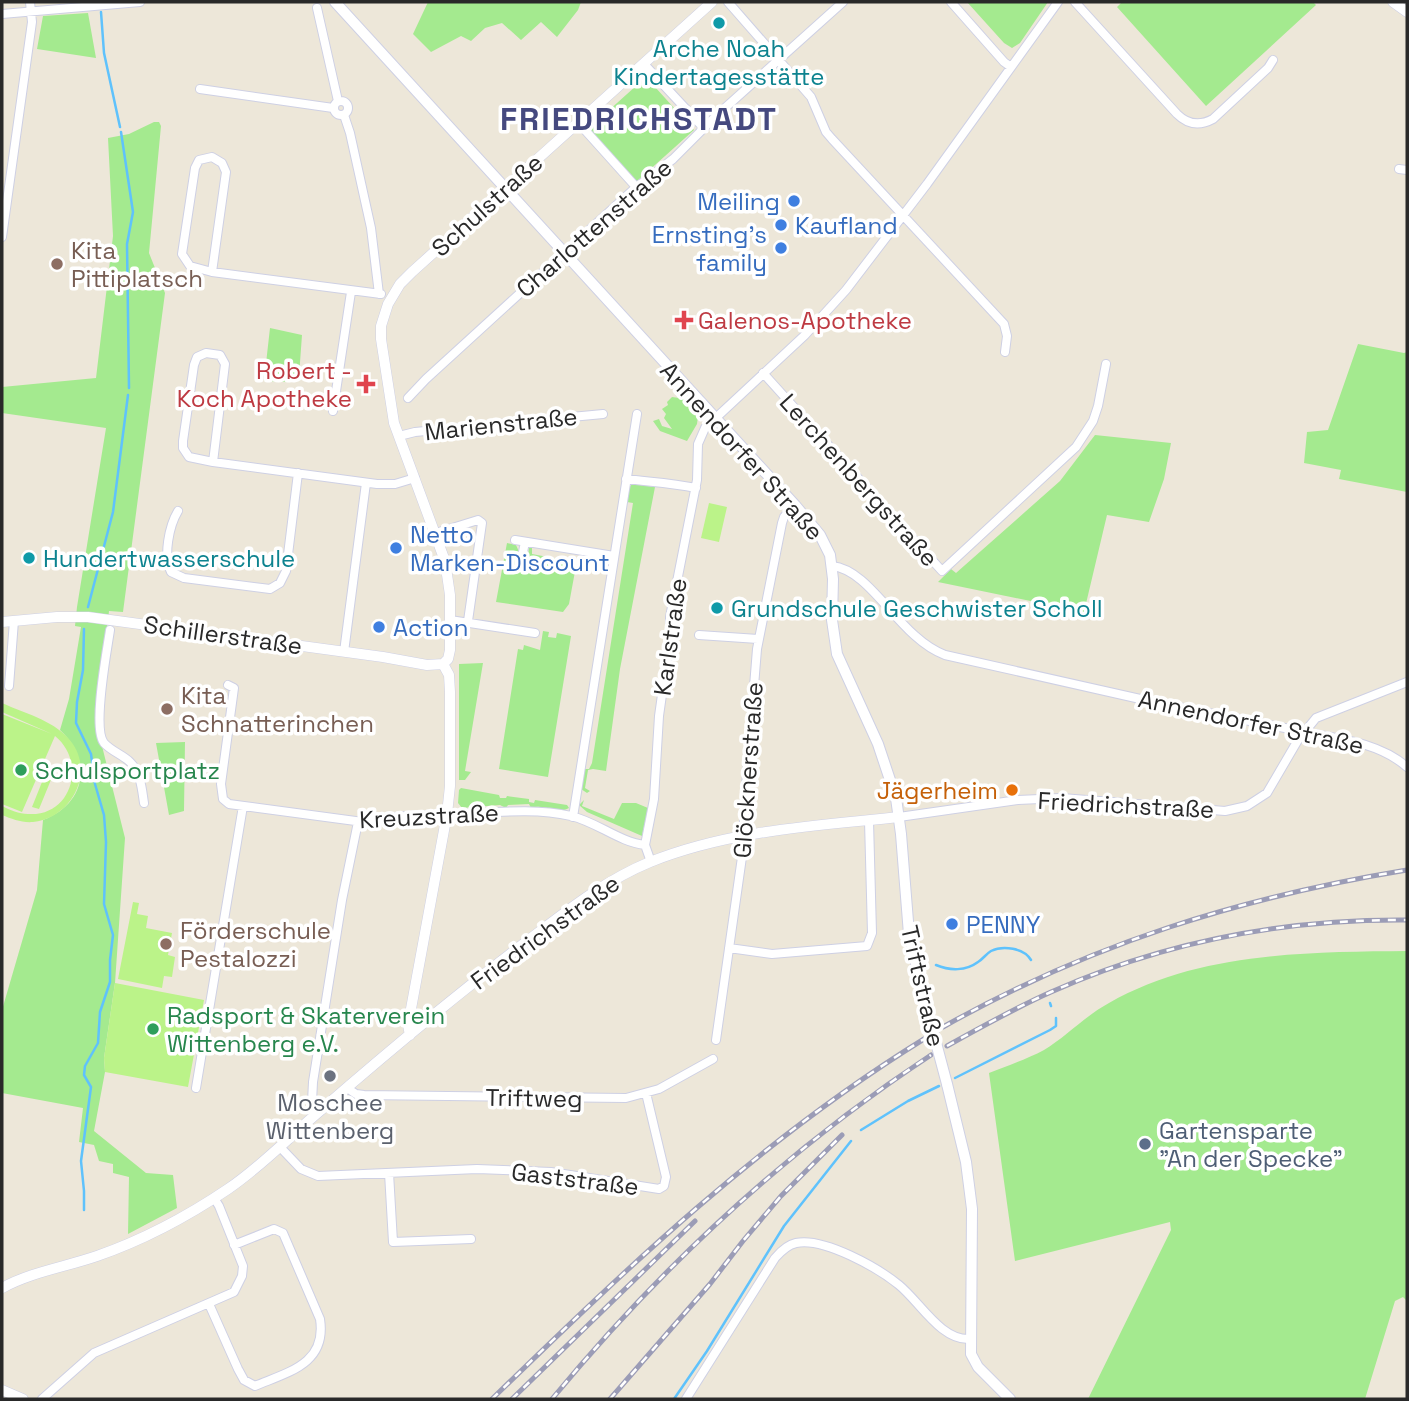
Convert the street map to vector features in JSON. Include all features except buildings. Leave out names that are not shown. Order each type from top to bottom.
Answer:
[{"type":"main road","name":"Annendorfer Straße","points":[[335,2],[795,505],[824,540],[832,566]]},
{"type":"main road","name":"Triftstraße","points":[[832,566],[832,620],[837,654],[878,744],[893,790],[899,817],[909,934],[966,1162],[972,1209],[971,1354],[975,1363],[1010,1399]]},
{"type":"street","points":[[2,14],[31,6],[139,2]]},
{"type":"street","name":"Schulstraße","points":[[390,299],[404,279],[712,2]]},
{"type":"street","points":[[728,2],[813,101],[827,132],[1004,324],[1007,336],[1005,352]]},
{"type":"street","name":"Charlottenstraße","points":[[408,398],[564,252],[681,152],[716,116],[842,2]]},
{"type":"street","points":[[951,2],[1011,67]]},
{"type":"street","name":"Lerchenbergstraße","points":[[715,417],[835,303],[903,216],[1058,2]]},
{"type":"street","points":[[1075,2],[1177,114],[1190,123],[1204,123],[1213,118],[1268,68],[1272,60]]},
{"type":"street","points":[[1393,2],[1407,12]]},
{"type":"street","points":[[2,237],[32,22],[31,6]]},
{"type":"street","points":[[317,8],[337,114],[344,115],[350,133],[371,228],[379,294]]},
{"type":"street","points":[[644,64],[699,123]]},
{"type":"street","points":[[200,89],[336,104]]},
{"type":"street","points":[[584,128],[637,188]]},
{"type":"street","points":[[212,272],[226,172],[225,166],[212,157],[199,160],[195,168],[182,254],[190,266],[212,272],[379,294],[390,299],[383,317],[381,339],[389,403],[398,436],[436,533],[447,574],[450,620],[449,655],[443,664],[449,675],[450,692],[447,814],[408,1025],[410,1035]]},
{"type":"street","points":[[333,411],[351,292]]},
{"type":"street","points":[[213,461],[225,364],[220,355],[209,352],[201,354],[195,361],[183,448],[189,457],[213,461],[366,483],[389,485],[415,478]]},
{"type":"street","name":"Lerchenbergstraße","points":[[763,373],[942,571],[1076,447],[1093,421],[1101,396],[1106,364]]},
{"type":"street","name":"Marienstraße","points":[[398,436],[415,432],[603,414]]},
{"type":"street","points":[[573,817],[636,414]]},
{"type":"street","name":"Karlstraße","points":[[645,845],[654,799],[670,617],[696,488],[699,438],[715,417]]},
{"type":"street","points":[[177,511],[172,521],[167,560],[171,572],[184,578],[270,589],[278,586],[285,576],[299,473]]},
{"type":"street","points":[[626,479],[664,481],[696,488]]},
{"type":"street","points":[[344,652],[366,483]]},
{"type":"street","name":"Glöcknerstraße","points":[[716,1040],[744,835],[758,639],[782,523],[795,505]]},
{"type":"street","points":[[436,533],[478,520],[482,523],[468,621]]},
{"type":"street","points":[[514,540],[614,556]]},
{"type":"street","points":[[523,552],[525,541]]},
{"type":"street","name":"Annendorfer Straße","points":[[832,566],[842,567],[856,575],[918,641],[945,655],[1373,748],[1395,757],[1407,767]]},
{"type":"street","name":"Schillerstraße","points":[[2,622],[88,617],[425,665],[443,664]]},
{"type":"street","points":[[450,620],[535,633]]},
{"type":"street","points":[[9,686],[14,621]]},
{"type":"street","points":[[110,630],[99,716],[101,736],[103,742],[131,762],[137,772],[144,803]]},
{"type":"street","points":[[699,635],[758,639]]},
{"type":"street","name":"Friedrichstraße","points":[[3,1284],[119,1248],[175,1221],[214,1198],[247,1175],[483,975],[609,882],[651,862],[744,835],[1018,800],[1062,798],[1232,810],[1247,806],[1267,793],[1298,740],[1316,718],[1407,682]]},
{"type":"street","points":[[196,1088],[243,806],[229,804],[221,793],[234,688],[228,685]]},
{"type":"street","name":"Kreuzstraße","points":[[243,806],[358,822],[381,818],[529,811],[592,822],[631,842],[645,845]]},
{"type":"street","points":[[729,948],[772,954],[867,946],[872,933],[869,821]]},
{"type":"street","points":[[319,1112],[312,1102],[313,1082],[342,900],[358,822]]},
{"type":"street","points":[[645,845],[651,862]]},
{"type":"street","name":"Triftweg","points":[[347,1088],[356,1094],[364,1095],[626,1098],[672,1083],[713,1059]]},
{"type":"street","name":"Gaststraße","points":[[280,1147],[295,1165],[312,1174],[332,1176],[477,1169],[551,1172],[659,1189],[664,1186],[666,1177],[646,1093]]},
{"type":"street","points":[[389,1174],[393,1242],[471,1239]]},
{"type":"street","points":[[42,1399],[94,1353],[229,1295],[239,1285],[243,1266],[214,1198]]},
{"type":"street","points":[[209,1304],[244,1380],[255,1386],[301,1367],[310,1360],[315,1351],[322,1333],[320,1319],[283,1233],[274,1229],[234,1245]]},
{"type":"street","points":[[686,1399],[775,1258],[795,1243],[827,1247],[874,1268],[906,1291],[949,1334],[959,1339],[970,1339]]},
{"type":"street","points":[[2,1390],[23,1399]]},
{"type":"green space","points":[[428,2],[581,2],[557,37],[541,22],[521,40],[502,23],[485,28],[471,41],[461,36],[431,52],[413,34]]},
{"type":"green space","points":[[967,2],[1048,2],[1020,43],[1012,48],[1004,43]]},
{"type":"green space","points":[[1122,2],[1313,2],[1316,5],[1206,106],[1117,7]]},
{"type":"green space","points":[[88,13],[96,58],[37,49],[43,16]]},
{"type":"green space","points":[[646,77],[694,130],[636,182],[588,129]]},
{"type":"green space","points":[[159,122],[161,126],[149,253],[165,293],[123,612],[109,611],[96,722],[125,838],[115,983],[104,1058],[105,1072],[94,1131],[146,1173],[173,1175],[177,1208],[128,1234],[129,1177],[113,1173],[113,1164],[99,1161],[94,1145],[79,1142],[83,1108],[2,1093],[2,1010],[37,890],[43,820],[68,803],[80,780],[77,754],[60,730],[69,699],[81,627],[75,626],[77,607],[106,428],[2,413],[2,387],[96,378],[113,236],[108,138],[129,134]]},
{"type":"green space","points":[[270,328],[302,335],[299,376],[293,382],[264,381]]},
{"type":"green space","points":[[1358,344],[1407,352],[1407,492],[1339,479],[1341,470],[1304,463],[1307,432],[1328,430]]},
{"type":"green space","points":[[681,395],[698,416],[697,424],[687,441],[660,431],[653,421],[659,419],[662,426],[672,429],[664,418],[666,414],[662,409],[672,397],[679,398]]},
{"type":"green space","points":[[1095,435],[1171,443],[1164,479],[1149,522],[1107,515],[1084,612],[938,582],[951,569],[956,573],[1060,481]]},
{"type":"green space","points":[[632,484],[655,487],[620,669],[606,771],[588,770],[585,788],[590,791],[587,793],[581,789],[585,769],[589,769],[592,763],[633,503],[627,502]]},
{"type":"green space","points":[[709,503],[727,507],[719,542],[701,538]]},
{"type":"green space","points":[[507,543],[516,545],[520,554],[528,556],[529,547],[532,548],[532,554],[574,562],[576,566],[569,604],[563,612],[496,602]]},
{"type":"green space","points":[[543,631],[549,632],[548,637],[556,638],[557,633],[571,636],[548,777],[499,769],[518,649],[523,650],[524,645],[540,650]]},
{"type":"green space","points":[[483,663],[465,771],[471,772],[465,780],[459,780],[459,664]]},
{"type":"green space","name":"Schulsportplatz","points":[[2,703],[54,726],[68,738],[76,750],[80,777],[76,790],[59,812],[47,819],[33,822],[17,820],[2,815],[2,806],[28,814],[43,813],[55,807],[70,786],[72,773],[65,747],[55,736],[22,812],[2,804],[2,714],[52,734],[2,712]]},
{"type":"green space","points":[[185,742],[184,811],[169,815],[156,743]]},
{"type":"green space","points":[[48,767],[55,770],[39,809],[32,807]]},
{"type":"green space","points":[[461,788],[499,795],[500,798],[507,796],[529,799],[529,802],[534,803],[535,800],[567,805],[569,808],[531,808],[529,804],[508,805],[506,808],[500,805],[462,808],[458,803]]},
{"type":"green space","points":[[584,800],[582,806],[614,819],[622,803],[636,803],[648,808],[642,836],[587,812],[579,805]]},
{"type":"green space","points":[[133,902],[139,903],[137,914],[148,916],[146,928],[172,933],[168,955],[175,957],[172,977],[164,976],[162,988],[118,979]]},
{"type":"green space","points":[[1407,951],[1407,1301],[1403,1297],[1395,1301],[1365,1399],[1088,1399],[1171,1230],[1170,1222],[1015,1261],[989,1073],[1044,1050],[1109,1003],[1143,986],[1179,974],[1216,964],[1293,954]]},
{"type":"green space","name":"Radsport & Skaterverein Wittenberg e.V.","points":[[115,983],[204,1000],[188,1087],[105,1072],[104,1058]]},
{"type":"waterway","points":[[101,12],[104,53],[120,127]]},
{"type":"waterway","points":[[121,132],[133,212],[127,244],[129,388]]},
{"type":"waterway","points":[[88,607],[113,512],[128,395]]},
{"type":"waterway","points":[[84,629],[83,670],[76,723],[91,754],[95,784],[104,815],[104,904],[113,935],[110,982],[100,1012],[98,1043],[85,1066],[84,1075],[91,1087],[81,1161],[84,1210]]},
{"type":"waterway","points":[[936,965],[952,969],[963,968],[1001,948],[1018,950],[1031,960]]},
{"type":"waterway","points":[[955,1078],[1050,1030],[1056,1026],[1056,1018]]},
{"type":"waterway","points":[[861,1130],[908,1101],[939,1086]]},
{"type":"waterway","points":[[674,1399],[784,1226],[851,1141]]},
{"type":"railway","points":[[943,1027],[1054,971],[1168,928],[1286,894],[1407,870]]},
{"type":"railway","points":[[947,1046],[1051,992],[1093,975],[1181,947],[1270,929],[1407,920]]},
{"type":"railway","points":[[492,1399],[646,1253],[751,1162],[806,1119],[924,1039]]},
{"type":"railway","points":[[552,1399],[637,1303],[729,1213],[827,1130],[931,1055]]},
{"type":"railway","points":[[610,1399],[710,1284],[781,1196],[842,1135]]},
{"type":"railway","points":[[512,1399],[695,1221]]},
{"type":"place","name":"Arche Noah Kindertagesstätte","points":[[719,23]]},
{"type":"place","name":"Meiling","points":[[794,201]]},
{"type":"place","name":"Kaufland","points":[[781,225]]},
{"type":"place","name":"Ernsting's family","points":[[781,248]]},
{"type":"place","name":"Kita Pittiplatsch","points":[[57,264]]},
{"type":"place","name":"Galenos-Apotheke","points":[[684,320]]},
{"type":"place","name":"Robert - Koch Apotheke","points":[[366,384]]},
{"type":"place","name":"Netto Marken-Discount","points":[[396,548]]},
{"type":"place","name":"Hundertwasserschule","points":[[29,558]]},
{"type":"place","name":"Grundschule Geschwister Scholl","points":[[717,608]]},
{"type":"place","name":"Action","points":[[379,627]]},
{"type":"place","name":"Kita Schnatterinchen","points":[[167,709]]},
{"type":"place","name":"Schulsportplatz","points":[[21,770]]},
{"type":"place","name":"Jägerheim","points":[[1012,790]]},
{"type":"place","name":"PENNY","points":[[952,924]]},
{"type":"place","name":"Förderschule Pestalozzi","points":[[166,944]]},
{"type":"place","name":"Radsport & Skaterverein Wittenberg e.V.","points":[[153,1029]]},
{"type":"place","name":"Moschee Wittenberg","points":[[330,1076]]},
{"type":"place","name":"Gartensparte \"An der Specke\"","points":[[1145,1144]]},
{"type":"district","name":"FRIEDRICHSTADT","points":[[639,119]]}]
